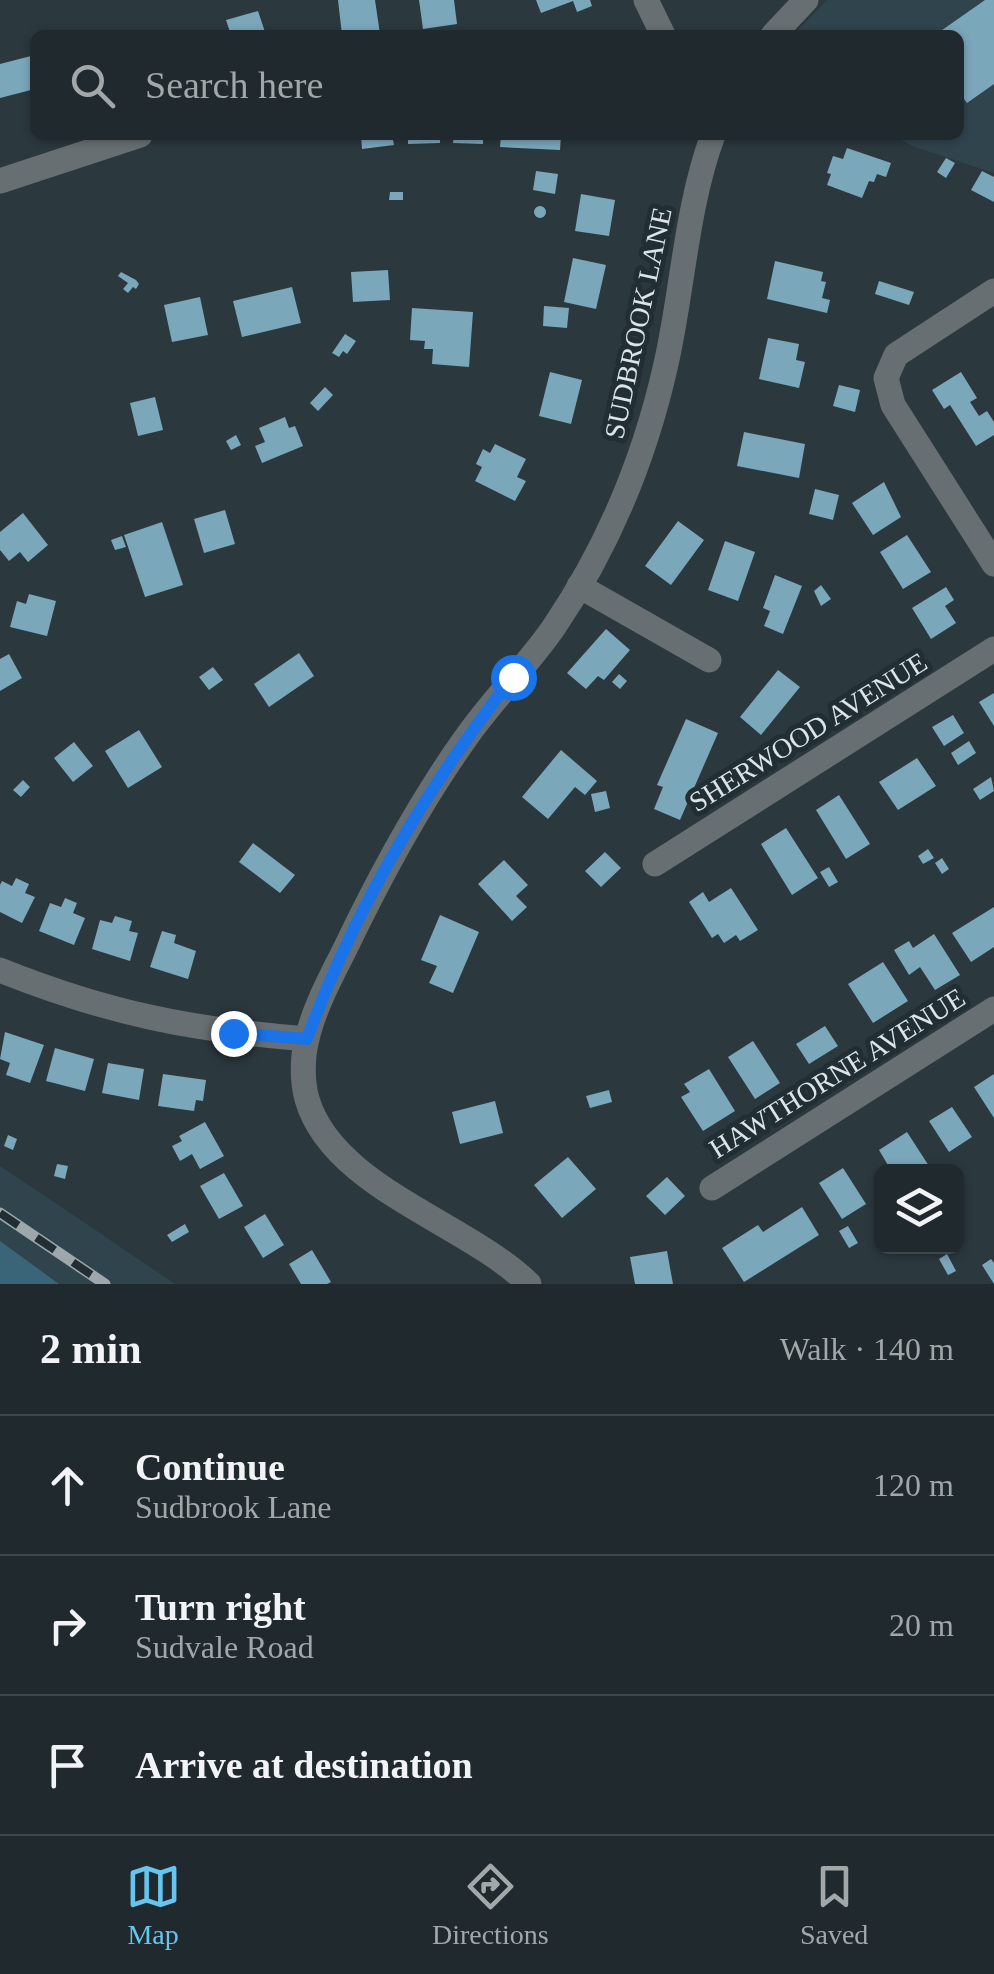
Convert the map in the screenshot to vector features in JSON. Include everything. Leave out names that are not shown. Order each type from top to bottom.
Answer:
[{"type":"street","points":[[646,0],[661,30]]},
{"type":"street","points":[[778,30],[806,0]]},
{"type":"street","points":[[0,182],[125,140]]},
{"type":"street","name":"SUDBROOK LANE","points":[[529,1284],[485,1247],[382,1186],[330,1141],[313,1118],[305,1094],[307,1039],[356,926],[426,799],[465,738],[552,630],[604,541],[642,450],[666,363],[696,196],[711,140]]},
{"type":"street","points":[[994,290],[896,355],[886,378],[893,405],[994,564]]},
{"type":"street","points":[[579,586],[710,660]]},
{"type":"street","name":"SHERWOOD AVENUE","points":[[655,864],[994,650]]},
{"type":"street","points":[[0,970],[56,992],[171,1024],[307,1039]]},
{"type":"street","name":"HAWTHORNE AVENUE","points":[[712,1188],[994,1008]]},
{"type":"shaded area","points":[[827,0],[994,0],[994,173],[901,140],[964,140],[964,30],[798,30]]},
{"type":"shaded area","points":[[0,1166],[54,1202],[175,1284],[0,1284]]},
{"type":"shaded area","points":[[0,1241],[59,1284],[0,1284]]},
{"type":"building","points":[[338,0],[375,0],[379,30],[341,30]]},
{"type":"building","points":[[419,0],[454,0],[457,24],[423,29]]},
{"type":"building","points":[[536,0],[590,0],[592,6],[577,12],[573,1],[541,13]]},
{"type":"building","points":[[985,0],[994,0],[994,84],[967,103],[964,30],[942,30]]},
{"type":"building","points":[[258,11],[264,30],[229,30],[226,20]]},
{"type":"building","points":[[30,56],[30,90],[0,98],[0,64]]},
{"type":"building","points":[[361,140],[393,140],[394,145],[362,149]]},
{"type":"building","points":[[408,140],[440,140],[440,143],[408,144]]},
{"type":"building","points":[[453,140],[483,140],[483,144],[453,143]]},
{"type":"building","points":[[501,140],[561,140],[560,150],[500,147]]},
{"type":"building","points":[[847,148],[891,163],[886,177],[877,174],[874,182],[869,181],[862,198],[827,185],[833,156],[843,159]]},
{"type":"building","points":[[946,158],[955,163],[946,178],[937,172]]},
{"type":"building","points":[[536,171],[558,174],[555,194],[533,190]]},
{"type":"building","points":[[982,171],[994,177],[994,202],[971,190]]},
{"type":"building","points":[[390,192],[403,192],[403,200],[389,200]]},
{"type":"building","points":[[581,194],[615,200],[609,236],[575,231]]},
{"type":"building","points":[[540,206],[546,212],[540,218],[534,212]]},
{"type":"building","points":[[573,258],[606,265],[596,309],[564,302]]},
{"type":"building","points":[[775,261],[823,272],[821,281],[826,282],[822,298],[830,300],[827,313],[767,299]]},
{"type":"building","points":[[388,270],[390,300],[353,302],[351,272]]},
{"type":"building","points":[[121,272],[136,280],[136,289],[133,287],[128,293],[123,289],[128,283],[118,276]]},
{"type":"building","points":[[879,281],[914,292],[909,305],[875,294]]},
{"type":"building","points":[[292,287],[301,323],[242,337],[233,301]]},
{"type":"building","points":[[200,297],[208,335],[172,342],[164,305]]},
{"type":"building","points":[[544,306],[569,308],[567,328],[543,326]]},
{"type":"building","points":[[412,308],[473,312],[469,367],[432,364],[433,349],[424,349],[425,341],[410,340]]},
{"type":"building","points":[[345,334],[356,341],[347,354],[343,351],[339,357],[332,353]]},
{"type":"building","points":[[768,338],[799,344],[796,360],[805,362],[799,388],[759,379]]},
{"type":"building","points":[[550,372],[582,380],[571,424],[539,416]]},
{"type":"building","points":[[961,372],[977,398],[970,402],[979,416],[987,411],[994,422],[994,435],[976,446],[950,405],[944,409],[932,390]]},
{"type":"building","points":[[839,385],[860,390],[855,412],[833,406]]},
{"type":"building","points":[[325,387],[333,395],[318,411],[310,403]]},
{"type":"building","points":[[155,397],[163,430],[138,436],[130,403]]},
{"type":"building","points":[[285,417],[289,428],[295,426],[303,446],[262,463],[255,446],[265,442],[259,428]]},
{"type":"building","points":[[744,432],[805,444],[799,478],[737,466]]},
{"type":"building","points":[[236,435],[241,445],[231,450],[226,441]]},
{"type":"building","points":[[495,444],[526,459],[517,477],[526,481],[515,501],[475,481],[482,467],[476,464],[483,449],[490,453]]},
{"type":"building","points":[[884,482],[901,517],[873,535],[852,503]]},
{"type":"building","points":[[815,489],[839,495],[833,520],[809,514]]},
{"type":"building","points":[[225,510],[235,544],[204,553],[194,519]]},
{"type":"building","points":[[23,513],[48,545],[28,562],[20,552],[9,561],[0,550],[0,532]]},
{"type":"building","points":[[678,521],[704,540],[671,585],[645,566]]},
{"type":"building","points":[[162,522],[183,585],[145,597],[124,535]]},
{"type":"building","points":[[907,535],[931,572],[903,589],[880,552]]},
{"type":"building","points":[[122,536],[126,547],[115,550],[111,540]]},
{"type":"building","points":[[725,541],[755,552],[738,601],[708,590]]},
{"type":"building","points":[[775,575],[802,586],[783,634],[764,626],[770,611],[763,608]]},
{"type":"building","points":[[821,585],[831,599],[821,606],[814,591]]},
{"type":"building","points":[[946,587],[954,600],[945,606],[956,623],[931,639],[912,608]]},
{"type":"building","points":[[29,594],[56,601],[47,636],[10,627],[17,601],[26,604]]},
{"type":"building","points":[[606,629],[630,650],[604,680],[598,676],[586,689],[567,673]]},
{"type":"building","points":[[299,653],[314,676],[269,707],[254,684]]},
{"type":"building","points":[[9,654],[22,678],[0,691],[0,659]]},
{"type":"building","points":[[213,667],[223,680],[209,690],[199,677]]},
{"type":"building","points":[[778,670],[800,687],[761,735],[740,717]]},
{"type":"building","points":[[619,674],[627,681],[620,689],[612,682]]},
{"type":"building","points":[[994,693],[994,726],[979,702]]},
{"type":"building","points":[[953,715],[964,733],[944,746],[932,727]]},
{"type":"building","points":[[686,719],[718,733],[680,820],[654,809],[663,787],[657,785]]},
{"type":"building","points":[[139,730],[162,767],[128,788],[105,751]]},
{"type":"building","points":[[969,741],[976,753],[958,765],[951,753]]},
{"type":"building","points":[[74,742],[93,766],[73,782],[54,758]]},
{"type":"building","points":[[561,750],[597,781],[585,795],[575,787],[548,819],[522,797]]},
{"type":"building","points":[[917,758],[936,786],[898,810],[879,782]]},
{"type":"building","points":[[991,777],[994,791],[980,800],[973,789]]},
{"type":"building","points":[[23,780],[30,787],[21,797],[13,790]]},
{"type":"building","points":[[606,791],[610,808],[595,812],[591,794]]},
{"type":"building","points":[[839,795],[870,844],[846,859],[816,810]]},
{"type":"building","points":[[786,828],[818,878],[792,895],[761,844]]},
{"type":"building","points":[[253,843],[295,875],[280,893],[239,862]]},
{"type":"building","points":[[928,849],[934,858],[923,864],[918,856]]},
{"type":"building","points":[[605,852],[621,868],[601,887],[585,871]]},
{"type":"building","points":[[942,858],[949,869],[942,874],[935,863]]},
{"type":"building","points":[[504,860],[528,885],[516,896],[527,907],[512,921],[478,884]]},
{"type":"building","points":[[829,867],[838,882],[829,887],[820,872]]},
{"type":"building","points":[[16,878],[29,884],[25,893],[35,897],[22,923],[0,912],[0,885],[2,881],[12,886]]},
{"type":"building","points":[[731,888],[758,930],[740,941],[736,935],[724,943],[718,934],[712,938],[689,902],[703,892],[709,902]]},
{"type":"building","points":[[65,898],[77,903],[73,913],[85,918],[74,945],[39,931],[50,903],[61,907]]},
{"type":"building","points":[[994,907],[994,947],[971,962],[952,933]]},
{"type":"building","points":[[440,915],[479,932],[453,993],[429,983],[437,966],[421,960]]},
{"type":"building","points":[[115,916],[132,921],[129,931],[138,933],[130,961],[92,949],[100,920],[112,923]]},
{"type":"building","points":[[162,931],[176,935],[174,943],[196,951],[188,979],[150,967]]},
{"type":"building","points":[[934,934],[960,975],[935,990],[920,967],[909,975],[894,950],[909,941],[913,948]]},
{"type":"building","points":[[883,962],[908,1001],[873,1023],[848,984]]},
{"type":"building","points":[[825,1026],[838,1046],[809,1064],[796,1044]]},
{"type":"building","points":[[5,1032],[44,1045],[30,1083],[6,1075],[10,1063],[0,1059]]},
{"type":"building","points":[[753,1041],[780,1083],[755,1099],[728,1057]]},
{"type":"building","points":[[55,1048],[94,1059],[85,1091],[46,1081]]},
{"type":"building","points":[[108,1063],[144,1069],[139,1100],[102,1093]]},
{"type":"building","points":[[709,1069],[735,1111],[703,1131],[681,1097],[690,1092],[684,1084]]},
{"type":"building","points":[[163,1074],[206,1080],[203,1101],[196,1100],[194,1111],[158,1106]]},
{"type":"building","points":[[994,1074],[994,1118],[974,1087]]},
{"type":"building","points":[[609,1090],[612,1102],[590,1108],[586,1096]]},
{"type":"building","points":[[495,1101],[503,1133],[460,1144],[452,1112]]},
{"type":"building","points":[[952,1107],[972,1137],[949,1152],[929,1121]]},
{"type":"building","points":[[205,1122],[224,1156],[200,1169],[192,1154],[180,1161],[172,1146],[182,1141],[179,1136]]},
{"type":"building","points":[[907,1132],[928,1164],[887,1164],[879,1150]]},
{"type":"building","points":[[8,1135],[17,1139],[13,1150],[4,1146]]},
{"type":"building","points":[[568,1157],[596,1189],[562,1218],[534,1185]]},
{"type":"building","points":[[57,1164],[68,1166],[65,1179],[54,1176]]},
{"type":"building","points":[[843,1168],[866,1204],[842,1219],[819,1183]]},
{"type":"building","points":[[224,1173],[243,1206],[219,1219],[200,1186]]},
{"type":"building","points":[[667,1177],[685,1196],[665,1215],[646,1196]]},
{"type":"building","points":[[802,1207],[819,1235],[744,1282],[722,1248],[758,1225],[763,1232]]},
{"type":"building","points":[[265,1214],[284,1245],[263,1258],[244,1227]]},
{"type":"building","points":[[185,1224],[189,1232],[172,1242],[167,1235]]},
{"type":"building","points":[[848,1226],[858,1243],[849,1248],[839,1231]]},
{"type":"building","points":[[312,1250],[331,1282],[301,1284],[289,1264]]},
{"type":"building","points":[[667,1251],[673,1284],[635,1284],[630,1257]]},
{"type":"building","points":[[947,1254],[956,1271],[948,1275],[939,1259]]},
{"type":"building","points":[[991,1259],[994,1263],[994,1284],[982,1265]]},
{"type":"railway","points":[[0,1213],[105,1284]]},
{"type":"route","points":[[233,1033],[307,1039],[332,975],[400,843],[465,738],[513,677]]}]
